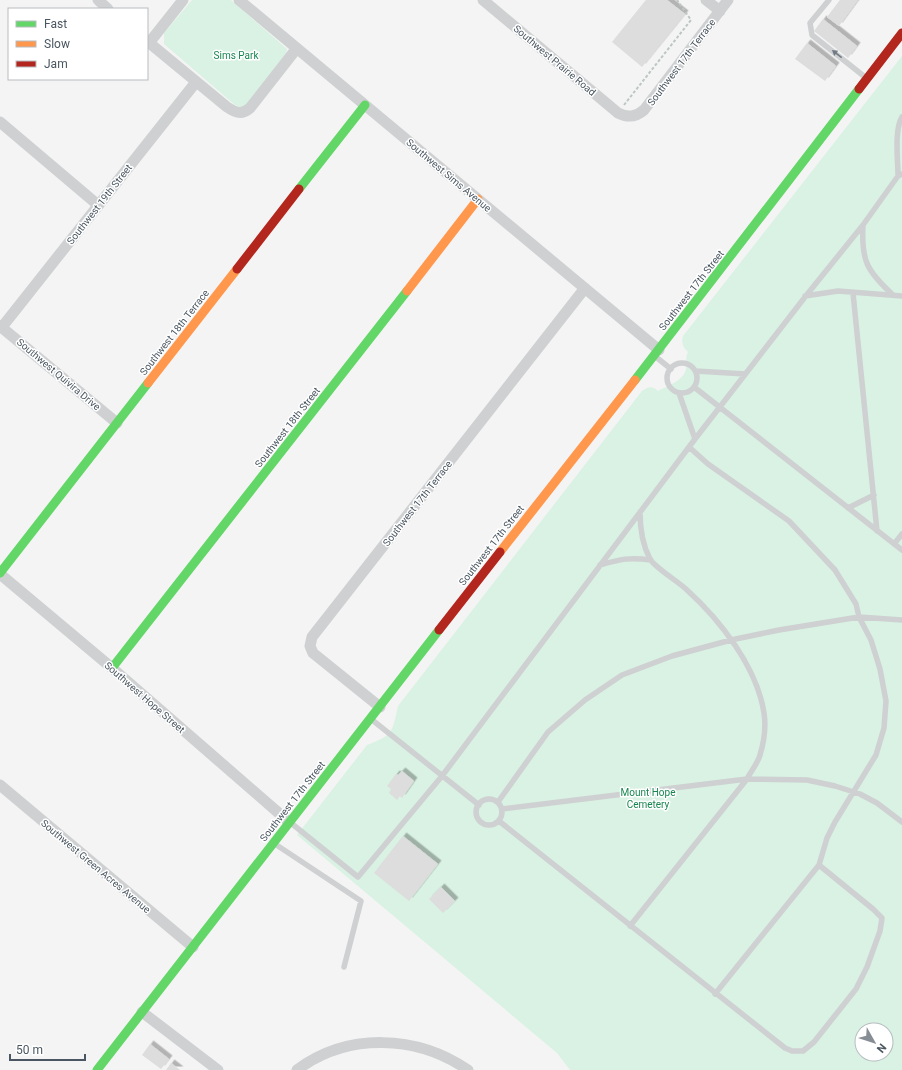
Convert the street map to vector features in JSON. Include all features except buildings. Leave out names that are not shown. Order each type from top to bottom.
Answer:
[{"type":"main road","name":"Southwest 17th Street","points":[[97,1070],[657,353],[902,33]]},
{"type":"main road","name":"Southwest 18th Terrace","points":[[0,573],[365,105]]},
{"type":"main road","name":"Southwest 18th Street","points":[[112,668],[478,199]]},
{"type":"street","points":[[98,0],[107,8]]},
{"type":"street","points":[[183,0],[148,42],[236,113],[246,112],[250,108],[297,48]]},
{"type":"street","name":"Southwest Sims Avenue","points":[[239,0],[585,288],[657,353]]},
{"type":"street","name":"Southwest Prairie Road","points":[[483,0],[618,113],[624,113]]},
{"type":"street","points":[[706,0],[720,11]]},
{"type":"street","name":"Southwest 17th Terrace","points":[[624,113],[640,114],[644,110],[728,0]]},
{"type":"street","name":"Southwest 19th Street","points":[[1,326],[196,82]]},
{"type":"street","points":[[0,122],[98,205]]},
{"type":"street","name":"Southwest 17th Terrace","points":[[380,707],[313,653],[310,646],[312,637],[585,288]]},
{"type":"street","name":"Southwest Quivira Drive","points":[[1,326],[117,423]]},
{"type":"street","name":"Southwest Hope Street","points":[[0,573],[290,822]]},
{"type":"street","name":"Southwest Green Acres Avenue","points":[[0,785],[193,947]]},
{"type":"street","points":[[142,1012],[218,1070]]},
{"type":"street","points":[[297,1070],[317,1058],[336,1050],[376,1042],[396,1043],[430,1050],[444,1056],[468,1070]]},
{"type":"lane","points":[[828,0],[810,23],[812,35],[867,78]]},
{"type":"lane","points":[[290,822],[358,877],[442,776],[640,511],[900,175],[899,121],[902,117]]},
{"type":"lane","points":[[862,224],[862,240],[867,264],[871,274],[893,295]]},
{"type":"lane","points":[[805,296],[838,291],[902,296]]},
{"type":"lane","points":[[853,292],[877,531]]},
{"type":"lane","points":[[657,353],[671,369]]},
{"type":"lane","points":[[695,439],[679,393],[670,387],[668,383],[668,373],[671,369],[675,366],[684,364],[689,365],[696,371],[745,374]]},
{"type":"lane","points":[[679,393],[688,392],[694,387],[697,381],[696,371]]},
{"type":"lane","points":[[694,387],[902,550]]},
{"type":"lane","points":[[689,447],[708,464],[789,521],[835,570],[856,604],[859,617],[871,640],[880,669],[886,701],[884,728],[876,755],[835,822],[827,838],[819,865],[716,994]]},
{"type":"lane","points":[[848,508],[874,495]]},
{"type":"lane","points":[[630,926],[747,779],[760,757],[765,727],[764,713],[755,680],[731,640],[709,612],[688,590],[650,560],[640,529],[640,511]]},
{"type":"lane","points":[[894,544],[902,534]]},
{"type":"lane","points":[[599,566],[622,558],[650,560]]},
{"type":"lane","points":[[498,802],[548,732],[585,700],[622,675],[672,656],[731,640],[779,630],[859,617],[902,620]]},
{"type":"lane","points":[[370,719],[479,805]]},
{"type":"lane","points":[[502,809],[747,779],[807,780],[854,792],[878,803],[902,822]]},
{"type":"lane","points":[[490,799],[498,802],[502,809],[499,821],[492,825],[484,824],[477,814],[479,805],[490,799]]},
{"type":"lane","points":[[499,821],[716,994],[785,1048],[792,1051],[803,1051],[814,1042],[856,989],[867,967],[880,931],[882,918],[819,865]]},
{"type":"lane","points":[[273,843],[361,901],[344,967]]},
{"type":"path","points":[[624,113],[691,20],[677,0]]},
{"type":"green space","name":"Sims Park","points":[[192,0],[231,0],[287,49],[286,53],[245,106],[240,107],[235,105],[164,44],[164,33]]},
{"type":"green space","name":"Mount Hope Cemetery","points":[[902,56],[902,1070],[570,1070],[557,1053],[297,835],[367,745],[382,738],[390,732],[398,706],[642,391],[650,387],[658,391],[675,382],[685,373],[688,352],[682,341],[683,336]]},
{"type":"traffic: fast","points":[[635,380],[859,89]]},
{"type":"traffic: fast","points":[[299,189],[365,105]]},
{"type":"traffic: fast","points":[[112,668],[407,291]]},
{"type":"traffic: fast","points":[[0,573],[148,383]]},
{"type":"traffic: fast","points":[[97,1070],[439,630]]},
{"type":"traffic: slow","points":[[407,291],[478,199]]},
{"type":"traffic: slow","points":[[148,383],[237,269]]},
{"type":"traffic: slow","points":[[500,552],[635,380]]},
{"type":"traffic: jam","points":[[859,89],[902,33]]},
{"type":"traffic: jam","points":[[237,269],[299,189]]},
{"type":"traffic: jam","points":[[439,630],[500,552]]}]
